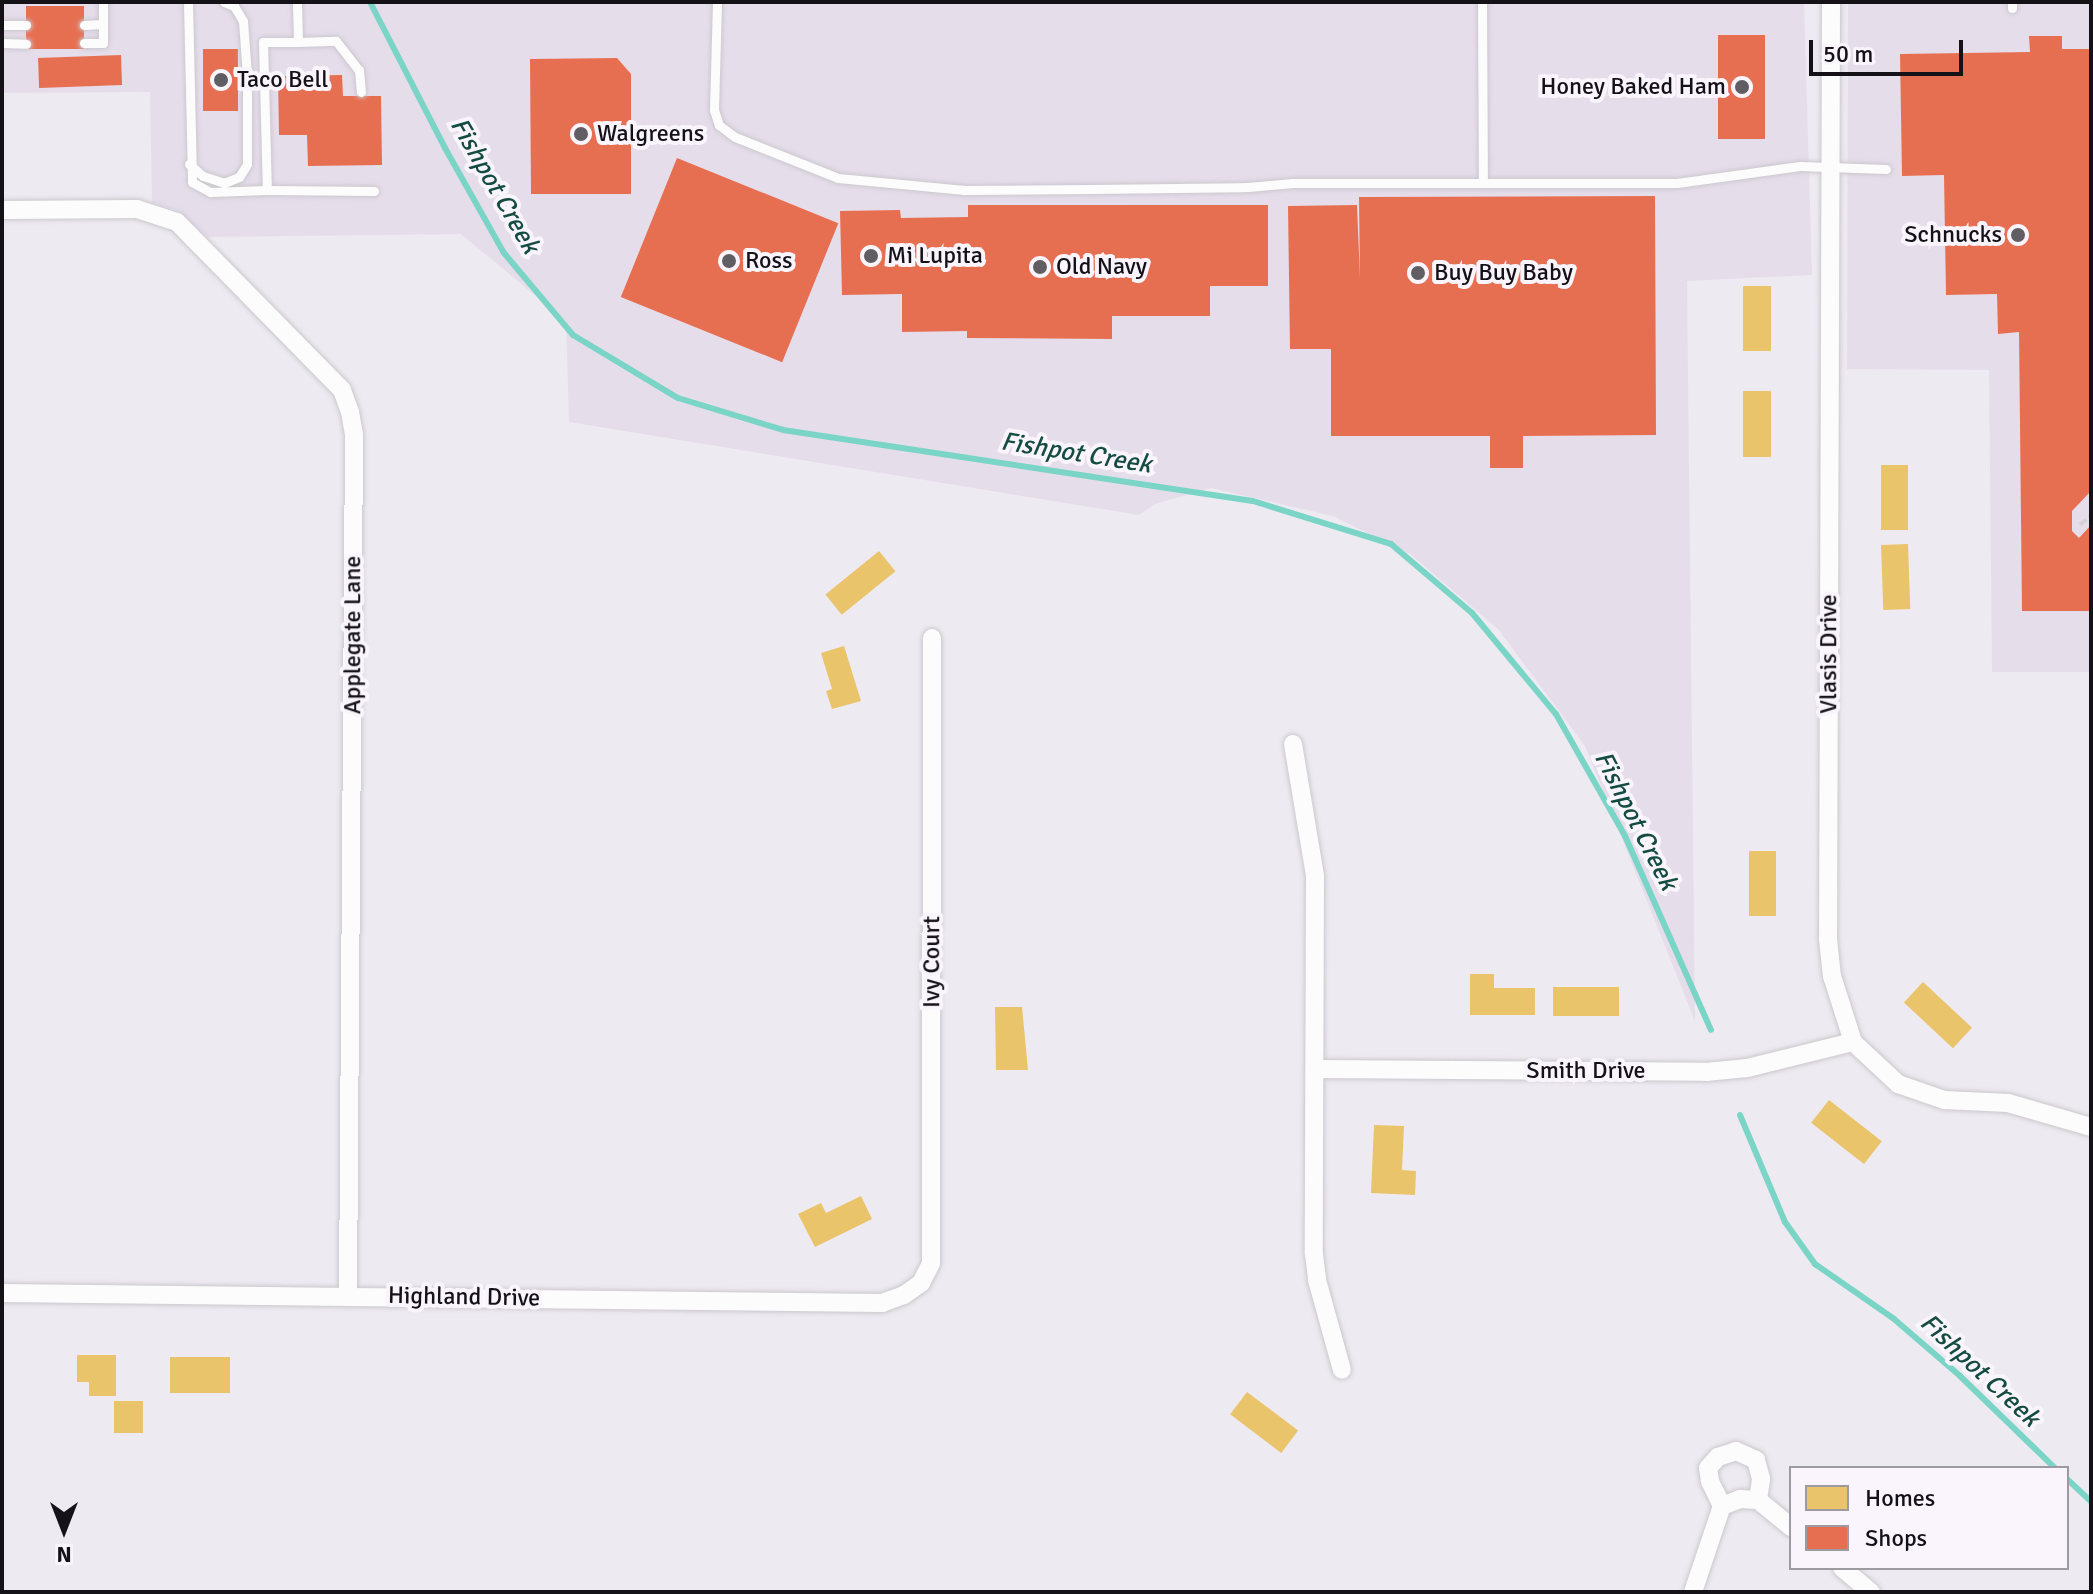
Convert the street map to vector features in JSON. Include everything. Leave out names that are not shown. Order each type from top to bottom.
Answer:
[{"type":"street","name":"Vlasis Drive","points":[[1831,2],[1828,939],[1832,976],[1853,1042],[1898,1084],[1944,1100],[2008,1103],[2091,1127]]},
{"type":"street","name":"Applegate Lane","points":[[2,210],[137,209],[177,222],[342,390],[350,412],[354,435],[348,1295]]},
{"type":"street","name":"Ivy Court","points":[[921,1283],[931,1263],[932,638]]},
{"type":"street","points":[[1293,744],[1315,876],[1314,1254],[1317,1280],[1342,1370]]},
{"type":"street","name":"Smith Drive","points":[[1316,1069],[1706,1072],[1747,1068],[1853,1042]]},
{"type":"street","name":"Highland Drive","points":[[2,1293],[882,1303],[904,1295],[921,1283]]},
{"type":"street","points":[[1693,1592],[1722,1506],[1710,1481],[1708,1468],[1718,1457],[1736,1451],[1756,1460],[1761,1479],[1758,1500]]},
{"type":"street","points":[[1722,1506],[1740,1499],[1758,1500],[1789,1525]]},
{"type":"street","points":[[1844,1570],[1871,1592]]},
{"type":"lane","points":[[84,43],[103,43],[103,2]]},
{"type":"lane","points":[[188,2],[189,164],[192,182],[210,192],[374,191]]},
{"type":"lane","points":[[224,2],[234,6],[243,21],[247,76]]},
{"type":"lane","points":[[297,2],[298,42]]},
{"type":"lane","points":[[717,2],[714,110],[719,125],[735,137],[838,178],[964,190],[1248,187],[1293,183],[1677,183],[1800,166],[1886,169]]},
{"type":"lane","points":[[1482,2],[1483,183]]},
{"type":"lane","points":[[84,25],[103,24]]},
{"type":"lane","points":[[2,25],[26,25]]},
{"type":"lane","points":[[267,190],[263,42],[336,41],[359,70],[361,92]]},
{"type":"lane","points":[[2,43],[26,44]]},
{"type":"lane","points":[[189,164],[203,176],[224,183],[239,177],[247,164],[247,92]]},
{"type":"path","points":[[2080,525],[2091,515]]},
{"type":"shaded area","points":[[2,2],[1804,2],[1812,275],[1687,281],[1695,1021],[1585,746],[1498,629],[1410,554],[1333,516],[1211,488],[1155,504],[1139,515],[569,422],[566,321],[461,234],[207,237],[177,210],[152,203],[150,92],[2,93]]},
{"type":"shaded area","points":[[1848,2],[2091,2],[2091,672],[1992,672],[1989,370],[1847,369]]},
{"type":"building: Homes","points":[[1743,286],[1771,286],[1771,351],[1743,351]]},
{"type":"building: Homes","points":[[1743,391],[1771,391],[1771,457],[1743,457]]},
{"type":"building: Homes","points":[[1881,465],[1908,465],[1908,530],[1881,530]]},
{"type":"building: Homes","points":[[1908,544],[1910,609],[1883,610],[1881,545]]},
{"type":"building: Homes","points":[[879,551],[895,571],[842,615],[825,594]]},
{"type":"building: Homes","points":[[844,646],[861,701],[832,709],[826,691],[832,689],[821,653]]},
{"type":"building: Homes","points":[[1749,851],[1776,851],[1776,916],[1749,916]]},
{"type":"building: Homes","points":[[1470,974],[1494,974],[1494,988],[1535,988],[1535,1015],[1470,1015]]},
{"type":"building: Homes","points":[[1923,982],[1972,1028],[1953,1048],[1904,1002]]},
{"type":"building: Homes","points":[[1553,987],[1619,987],[1619,1016],[1553,1016]]},
{"type":"building: Homes","points":[[995,1007],[1022,1007],[1028,1070],[996,1070]]},
{"type":"building: Homes","points":[[1829,1100],[1882,1141],[1864,1164],[1811,1123]]},
{"type":"building: Homes","points":[[1374,1125],[1404,1126],[1402,1170],[1416,1171],[1415,1195],[1371,1193]]},
{"type":"building: Homes","points":[[861,1196],[872,1219],[815,1247],[798,1214],[821,1203],[826,1213]]},
{"type":"building: Homes","points":[[77,1355],[116,1355],[116,1396],[89,1396],[89,1382],[77,1382]]},
{"type":"building: Homes","points":[[170,1357],[230,1357],[230,1393],[170,1393]]},
{"type":"building: Homes","points":[[1247,1392],[1298,1431],[1281,1453],[1230,1414]]},
{"type":"building: Homes","points":[[114,1401],[143,1401],[143,1433],[114,1433]]},
{"type":"building: Shops","points":[[26,6],[84,6],[84,49],[26,49]]},
{"type":"building: Shops","name":"Honey Baked Ham","points":[[1718,35],[1765,35],[1765,139],[1718,139]]},
{"type":"building: Shops","name":"Schnucks","points":[[2029,36],[2062,36],[2062,49],[2091,49],[2091,491],[2072,511],[2072,531],[2079,538],[2091,525],[2091,611],[2022,611],[2019,332],[1998,334],[1997,294],[1946,295],[1944,175],[1902,176],[1900,54],[2030,52]]},
{"type":"building: Shops","name":"Taco Bell","points":[[203,49],[238,49],[238,111],[203,111]]},
{"type":"building: Shops","points":[[121,55],[122,85],[39,88],[38,58]]},
{"type":"building: Shops","name":"Walgreens","points":[[617,58],[631,74],[631,194],[531,194],[530,59]]},
{"type":"building: Shops","points":[[342,75],[343,96],[381,96],[382,165],[308,166],[307,135],[279,135],[278,76]]},
{"type":"building: Shops","name":"Ross","points":[[677,158],[838,223],[782,362],[621,297]]},
{"type":"building: Shops","points":[[1655,196],[1656,435],[1523,436],[1523,468],[1490,468],[1490,436],[1331,436],[1331,349],[1290,349],[1288,206],[1357,205],[1360,278],[1359,197]]},
{"type":"building: Shops","points":[[968,205],[1268,205],[1268,286],[1210,286],[1210,316],[1112,316],[1112,339],[967,338],[967,331],[902,332],[902,294],[842,295],[840,211],[900,210],[901,218],[968,217]]},
{"type":"waterway","name":"Fishpot Creek","points":[[370,2],[445,148],[504,253],[573,335],[678,398],[783,430],[1253,501],[1391,544],[1472,613],[1556,714],[1625,836],[1711,1030]]},
{"type":"waterway","name":"Fishpot Creek","points":[[1740,1115],[1785,1222],[1815,1264],[1894,1319],[1960,1376],[2053,1466]]},
{"type":"waterway","name":"Fishpot Creek","points":[[2069,1481],[2091,1501]]},
{"type":"place","name":"Taco Bell","points":[[221,80]]},
{"type":"place","name":"Honey Baked Ham","points":[[1742,87]]},
{"type":"place","name":"Walgreens","points":[[581,134]]},
{"type":"place","name":"Schnucks","points":[[2018,235]]},
{"type":"place","name":"Mi Lupita","points":[[871,256]]},
{"type":"place","name":"Ross","points":[[729,261]]},
{"type":"place","name":"Old Navy","points":[[1040,267]]},
{"type":"place","name":"Buy Buy Baby","points":[[1418,273]]}]
